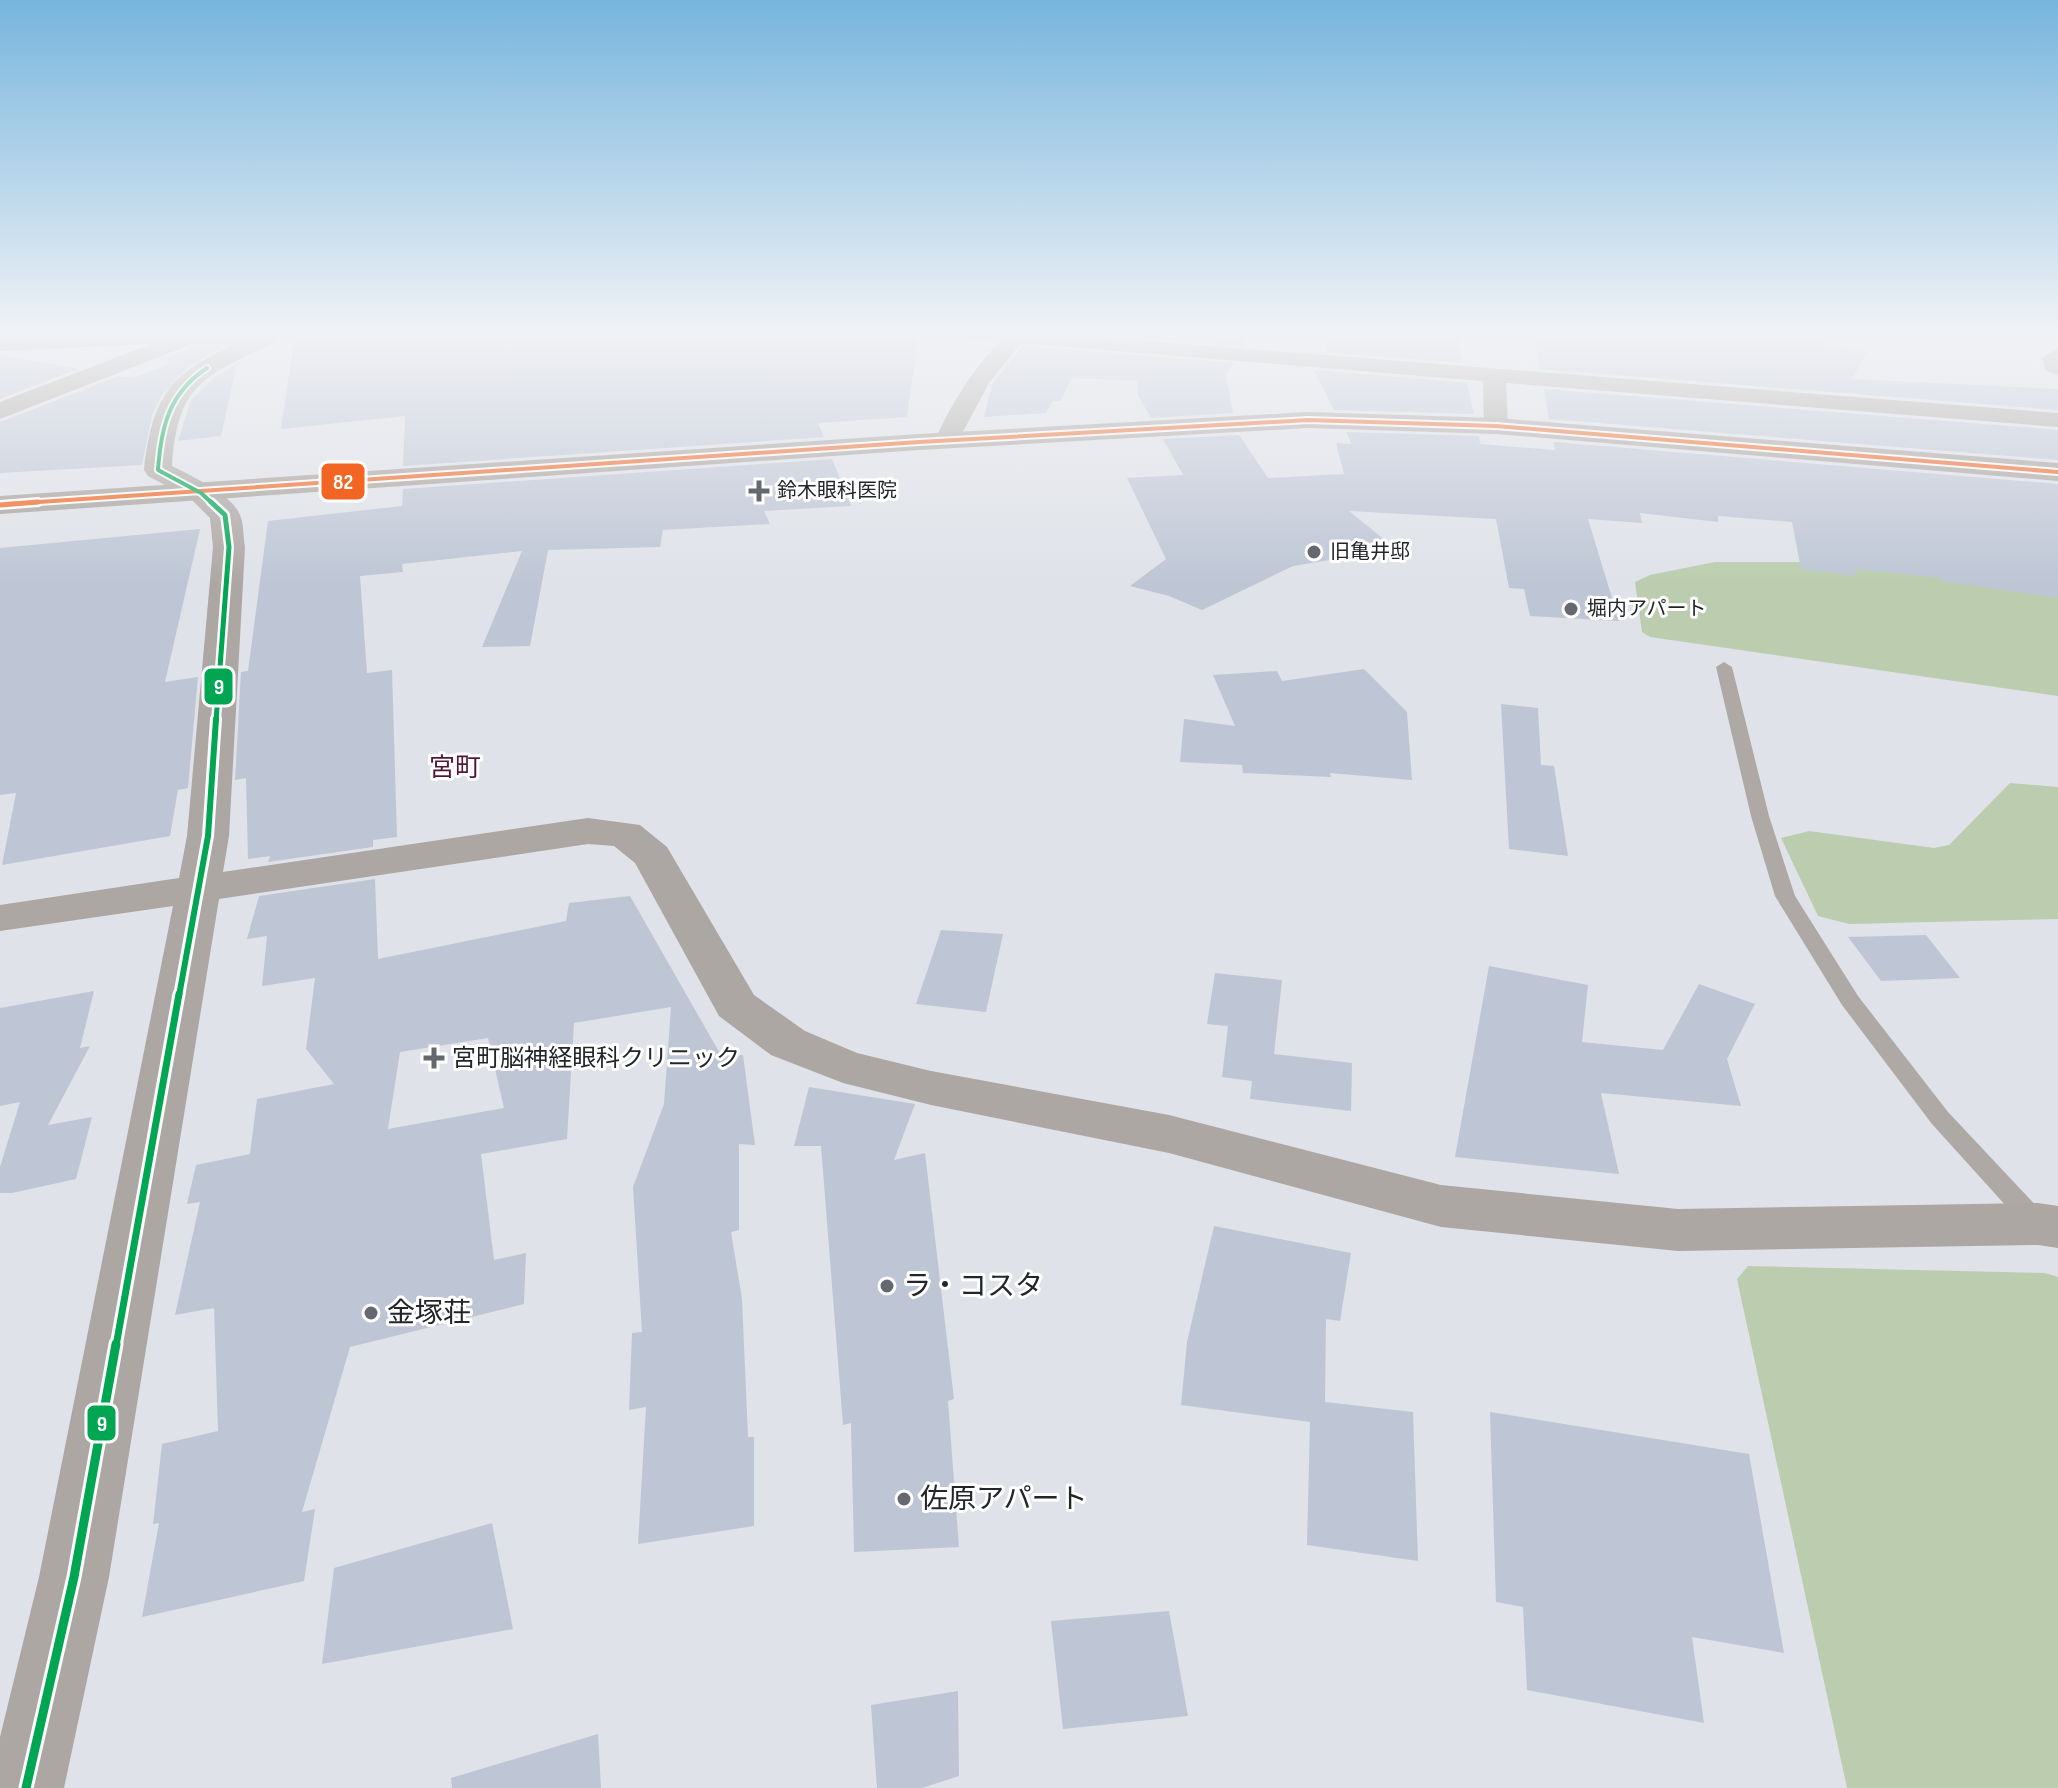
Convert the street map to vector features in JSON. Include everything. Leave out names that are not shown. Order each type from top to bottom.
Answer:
[{"type":"main road","points":[[0,505],[947,440],[1308,420],[1496,426],[2058,472]]},
{"type":"street","points":[[26,1788],[74,1577],[208,836],[229,547],[225,515],[201,493],[158,470],[160,430],[165,416]]},
{"type":"street","points":[[947,440],[958,416]]},
{"type":"street","points":[[1496,416],[1496,426]]},
{"type":"street","points":[[2015,416],[2058,420]]},
{"type":"street","points":[[0,918],[588,831],[625,834],[652,856],[736,1005],[788,1043],[843,1066],[931,1088],[1169,1134],[1441,1206],[1678,1230],[2048,1226]]},
{"type":"lane","points":[[1724,667],[1760,816],[1785,896],[1850,1000],[1931,1106],[2048,1226]]},
{"type":"green space","points":[[1715,562],[2058,562],[2058,696],[1650,637],[1642,632],[1635,582],[1650,575]]},
{"type":"green space","points":[[2010,783],[2058,787],[2058,919],[1849,924],[1818,916],[1781,838],[1809,831],[1934,848],[1949,845]]},
{"type":"green space","points":[[1748,1266],[2045,1273],[2058,1277],[2058,1788],[1847,1788],[1737,1279]]},
{"type":"building","points":[[14,416],[152,416],[142,465],[0,473],[0,422]]},
{"type":"building","points":[[186,416],[225,416],[221,436],[178,441]]},
{"type":"building","points":[[283,416],[401,416],[281,429]]},
{"type":"building","points":[[405,416],[907,416],[818,423],[824,437],[403,466]]},
{"type":"building","points":[[1549,416],[1888,416],[2058,430],[2058,460],[1549,419]]},
{"type":"building","points":[[1346,432],[1479,436],[1480,444],[1555,450],[1554,442],[2058,484],[2058,598],[1941,581],[1940,578],[1855,569],[1857,576],[1801,569],[1792,522],[1718,516],[1718,522],[1640,513],[1642,523],[1588,519],[1619,621],[1530,616],[1524,589],[1509,588],[1496,519],[1349,511],[1396,549],[1293,566],[1202,610],[1169,596],[1130,586],[1166,559],[1127,478],[1183,475],[1163,439],[1239,435],[1268,478],[1344,474],[1336,443],[1352,444]]},
{"type":"building","points":[[832,459],[851,506],[764,511],[770,524],[663,530],[660,547],[548,550],[530,646],[482,647],[522,551],[402,564],[403,572],[360,576],[367,673],[392,670],[397,837],[373,840],[373,847],[268,862],[270,856],[248,859],[246,778],[235,780],[241,672],[248,671],[268,521],[402,506],[403,489]]},
{"type":"building","points":[[200,529],[165,682],[198,677],[188,788],[178,790],[170,836],[2,865],[16,793],[0,795],[0,548]]},
{"type":"building","points":[[1364,669],[1407,712],[1412,780],[1330,773],[1331,777],[1243,773],[1242,765],[1180,762],[1184,719],[1235,726],[1213,675],[1277,671],[1282,681]]},
{"type":"building","points":[[1501,704],[1538,708],[1541,765],[1554,766],[1568,856],[1509,849]]},
{"type":"building","points":[[375,879],[378,959],[566,921],[569,903],[630,896],[722,1057],[743,1055],[755,1145],[739,1144],[739,1230],[731,1232],[742,1299],[748,1437],[754,1437],[754,1526],[638,1544],[646,1407],[629,1410],[632,1333],[642,1332],[633,1187],[664,1104],[671,1007],[574,1023],[567,1139],[481,1154],[494,1260],[526,1253],[524,1304],[350,1347],[302,1512],[315,1509],[304,1581],[142,1617],[159,1523],[153,1524],[162,1444],[218,1431],[214,1308],[175,1315],[200,1202],[187,1204],[196,1165],[250,1154],[257,1099],[334,1084],[306,1049],[315,978],[262,986],[267,936],[247,939],[259,896]],"holes":[[[488,1038],[504,1108],[388,1129],[400,1052]]]},
{"type":"building","points":[[941,930],[1003,934],[986,1012],[916,1004]]},
{"type":"building","points":[[1926,935],[1960,978],[1881,981],[1848,937]]},
{"type":"building","points":[[1489,966],[1588,985],[1582,1042],[1663,1050],[1699,984],[1755,1004],[1727,1059],[1741,1106],[1601,1093],[1619,1174],[1455,1157]]},
{"type":"building","points":[[1215,973],[1282,980],[1274,1054],[1352,1063],[1351,1111],[1250,1099],[1252,1081],[1222,1077],[1228,1026],[1207,1024]]},
{"type":"building","points":[[94,991],[80,1048],[90,1046],[48,1125],[92,1117],[76,1179],[0,1193],[0,1167],[20,1102],[0,1106],[0,1008]]},
{"type":"building","points":[[809,1087],[915,1104],[894,1160],[925,1153],[954,1399],[948,1401],[959,1547],[854,1552],[851,1423],[843,1425],[821,1146],[794,1146]]},
{"type":"building","points":[[1214,1226],[1351,1253],[1340,1321],[1326,1319],[1325,1402],[1413,1412],[1418,1561],[1307,1545],[1310,1422],[1181,1405],[1187,1342]]},
{"type":"building","points":[[1490,1412],[1749,1454],[1784,1653],[1692,1637],[1704,1723],[1527,1690],[1523,1607],[1496,1602]]},
{"type":"building","points":[[492,1523],[513,1629],[322,1664],[334,1568]]},
{"type":"building","points":[[1169,1611],[1188,1716],[1063,1729],[1051,1621]]},
{"type":"building","points":[[958,1691],[959,1776],[922,1788],[877,1788],[871,1705]]},
{"type":"building","points":[[598,1734],[601,1788],[452,1788],[451,1778]]},
{"type":"transit line","name":"9","points":[[26,1788],[74,1577],[208,836],[229,547],[225,515],[201,493],[158,470],[166,416]]},
{"type":"transit line","name":"82","points":[[0,505],[919,442],[1308,420],[1496,426],[2058,472]]},
{"type":"place","name":"鈴木眼科医院","points":[[759,491]]},
{"type":"place","name":"旧亀井邸","points":[[1314,552]]},
{"type":"place","name":"堀内アパート","points":[[1571,609]]},
{"type":"place","name":"宮町脳神経眼科クリニック","points":[[434,1058]]},
{"type":"place","name":"ラ・コスタ","points":[[887,1286]]},
{"type":"place","name":"金塚荘","points":[[371,1313]]},
{"type":"place","name":"佐原アパート","points":[[904,1499]]},
{"type":"district","name":"宮町","points":[[455,768]]}]
